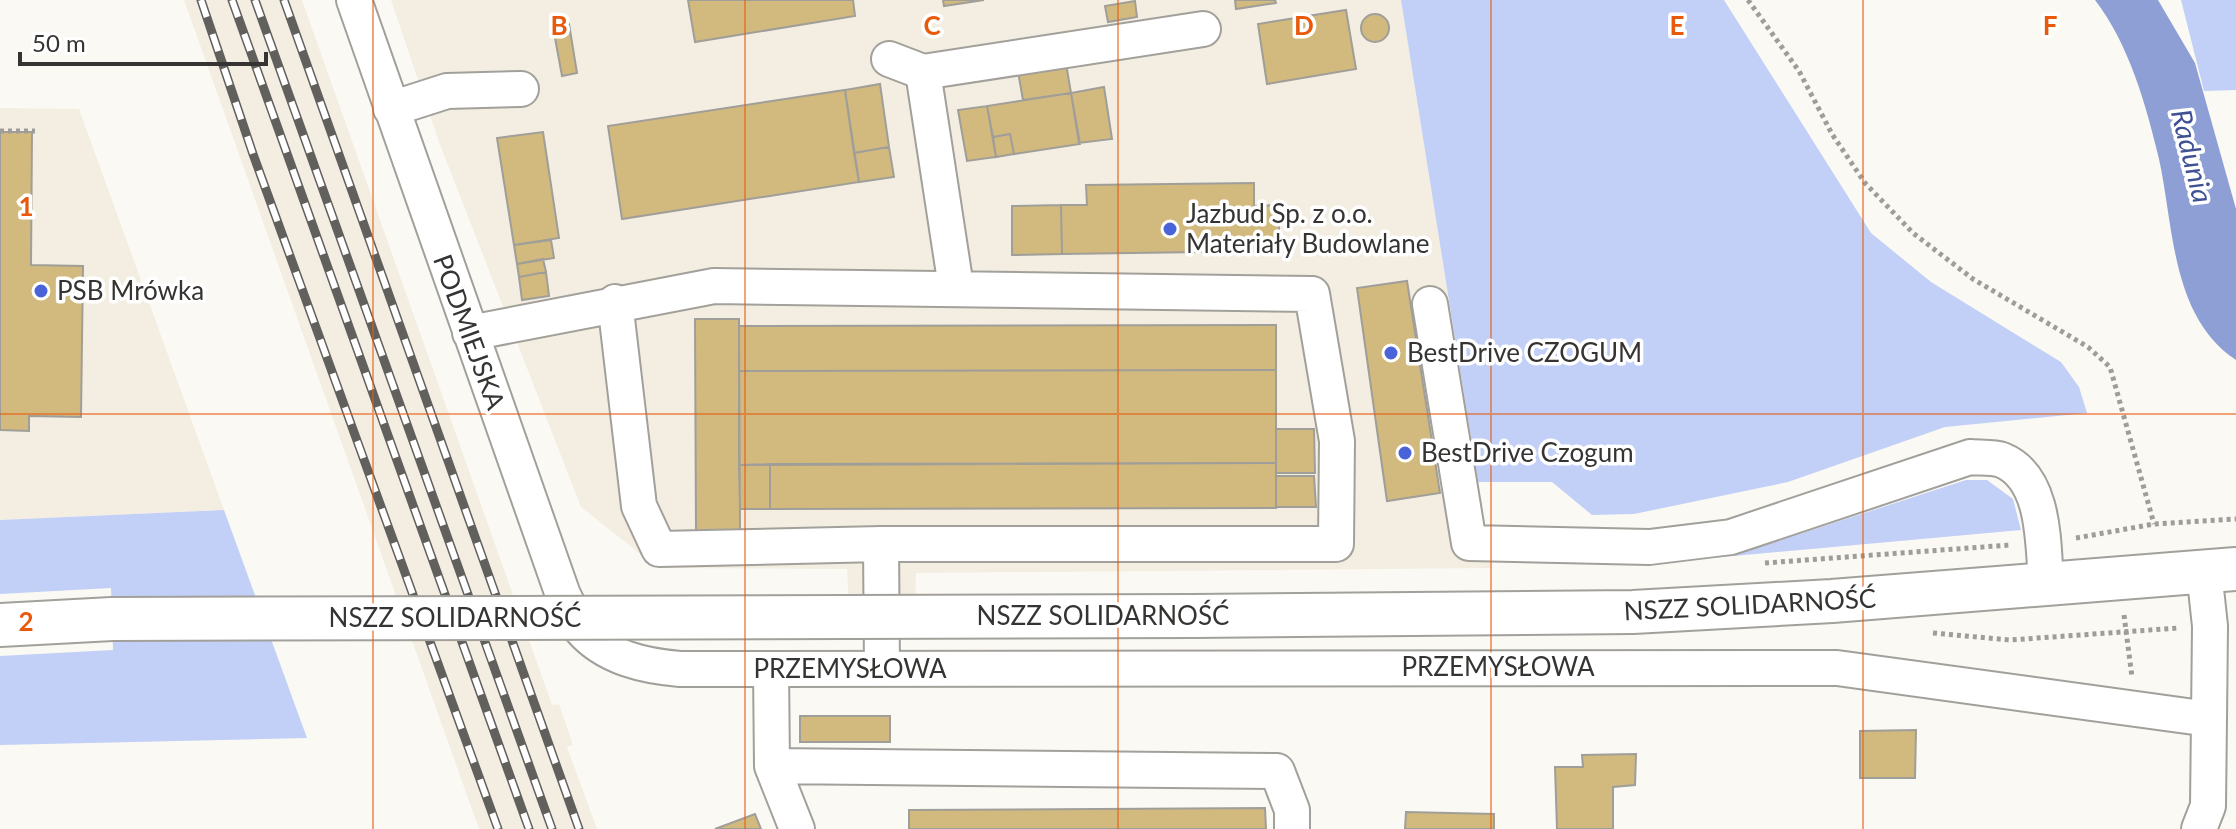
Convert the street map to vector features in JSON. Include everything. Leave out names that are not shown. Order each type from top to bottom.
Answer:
[{"type":"main road","name":"NSZZ SOLIDARNOŚĆ","points":[[0,625],[112,619],[1633,612],[2220,570]]},
{"type":"street","name":"PODMIEJSKA","points":[[354,0],[563,595],[581,629],[608,649]]},
{"type":"street","points":[[889,59],[923,72],[1203,29]]},
{"type":"street","points":[[923,72],[956,287]]},
{"type":"street","points":[[391,109],[447,91],[521,89]]},
{"type":"street","points":[[470,333],[615,302],[714,286],[1312,294],[1337,441],[1336,544],[881,544],[659,549],[639,506],[615,302]]},
{"type":"street","points":[[1430,304],[1469,543],[1649,547],[1731,537],[1970,457],[2002,460],[2025,480],[2038,509],[2046,584]]},
{"type":"street","points":[[881,544],[882,668]]},
{"type":"street","points":[[2199,829],[2208,806],[2210,626],[2220,570]]},
{"type":"street","name":"PRZEMYSŁOWA","points":[[608,649],[645,666],[771,669],[1837,668],[2209,719]]},
{"type":"street","points":[[771,669],[772,766],[797,829]]},
{"type":"street","points":[[772,766],[1277,771],[1292,810],[1292,829]]},
{"type":"path","points":[[1748,0],[1799,71],[1832,134],[1865,183],[1913,233],[1973,279],[2088,347],[2110,367],[2154,524]]},
{"type":"path","points":[[0,131],[35,131]]},
{"type":"path","points":[[2129,529],[2154,524],[2236,519]]},
{"type":"path","points":[[2136,710],[2126,630],[2210,626]]},
{"type":"shaded area","points":[[184,0],[302,0],[552,705],[559,704],[573,745],[567,747],[597,829],[479,829]]},
{"type":"shaded area","points":[[391,0],[1401,0],[1492,568],[916,573],[915,608],[849,609],[847,569],[658,568],[581,507],[439,142]]},
{"type":"shaded area","points":[[1401,0],[1724,0],[1871,233],[1931,282],[2061,362],[2079,387],[2087,413],[1945,427],[1788,482],[1634,514],[1592,515],[1552,482],[1478,482]]},
{"type":"shaded area","points":[[2181,0],[2236,0],[2236,90],[2204,91]]},
{"type":"shaded area","points":[[0,108],[79,109],[224,510],[0,520]]},
{"type":"shaded area","points":[[1966,480],[1987,480],[2013,499],[2021,530],[1667,562],[1750,550]]},
{"type":"shaded area","points":[[224,510],[307,738],[0,745],[0,656],[113,650],[111,588],[0,594],[0,520]]},
{"type":"water","name":"Radunia","points":[[2095,0],[2158,0],[2195,63],[2236,209],[2236,360],[2215,342],[2199,320],[2187,295],[2173,241],[2159,159],[2142,97],[2118,36]]},
{"type":"building","points":[[688,0],[853,0],[855,16],[695,42]]},
{"type":"building","points":[[943,0],[984,0],[944,6]]},
{"type":"building","points":[[1235,0],[1275,0],[1276,3],[1236,9]]},
{"type":"building","points":[[1135,1],[1137,17],[1108,22],[1105,6]]},
{"type":"building","points":[[1346,10],[1356,69],[1267,84],[1258,24]]},
{"type":"building","points":[[1375,14],[1385,18],[1389,28],[1385,38],[1375,42],[1365,38],[1361,28],[1365,18]]},
{"type":"building","points":[[569,24],[577,73],[562,76],[553,27]]},
{"type":"building","points":[[1065,58],[1071,93],[1023,100],[1017,66]]},
{"type":"building","points":[[880,84],[889,147],[854,153],[845,90]]},
{"type":"building","points":[[1104,87],[1112,139],[1079,143],[1071,93]]},
{"type":"building","points":[[845,90],[859,182],[622,219],[608,126]]},
{"type":"building","points":[[1071,93],[1080,144],[1014,154],[1010,134],[993,137],[987,106]]},
{"type":"building","points":[[987,106],[996,157],[967,161],[958,110]]},
{"type":"building","name":"PSB Mrówka","points":[[0,132],[32,132],[31,265],[83,266],[81,417],[29,416],[29,431],[0,430]]},
{"type":"building","points":[[543,132],[559,238],[514,245],[497,138]]},
{"type":"building","points":[[1010,134],[1014,154],[996,157],[993,137]]},
{"type":"building","points":[[889,147],[894,177],[859,182],[854,153]]},
{"type":"building","name":"Jazbud Sp. z o.o. Materiały Budowlane","points":[[1254,183],[1254,206],[1279,205],[1279,251],[1062,254],[1061,205],[1087,205],[1086,185]]},
{"type":"building","points":[[1061,205],[1062,254],[1012,255],[1012,206]]},
{"type":"building","points":[[551,240],[554,258],[517,264],[514,245]]},
{"type":"building","points":[[543,259],[546,272],[519,277],[517,264]]},
{"type":"building","points":[[546,272],[549,296],[522,300],[519,277]]},
{"type":"building","name":"BestDrive CZOGUM","points":[[1407,281],[1440,493],[1387,501],[1357,288]]},
{"type":"building","points":[[695,319],[739,319],[740,532],[696,532]]},
{"type":"building","points":[[1276,325],[1276,370],[739,371],[739,326]]},
{"type":"building","points":[[1276,370],[1276,463],[739,465],[739,371]]},
{"type":"building","points":[[1276,429],[1314,429],[1315,473],[1276,473]]},
{"type":"building","points":[[1276,463],[1276,508],[770,509],[770,464]]},
{"type":"building","points":[[770,464],[770,509],[740,509],[739,465]]},
{"type":"building","points":[[1276,476],[1314,476],[1316,507],[1276,507]]},
{"type":"building","points":[[800,716],[890,716],[890,742],[800,742]]},
{"type":"building","points":[[1916,730],[1915,778],[1860,778],[1860,731]]},
{"type":"building","points":[[1636,754],[1635,785],[1613,787],[1613,829],[1557,829],[1555,767],[1583,767],[1582,755]]},
{"type":"building","points":[[1265,808],[1266,829],[909,829],[909,810]]},
{"type":"building","points":[[1406,812],[1494,814],[1494,829],[1405,829]]},
{"type":"building","points":[[755,814],[761,829],[715,829]]},
{"type":"railway","points":[[201,0],[253,154],[498,829]]},
{"type":"railway","points":[[232,0],[529,829]]},
{"type":"railway","points":[[255,0],[552,829]]},
{"type":"railway","points":[[284,0],[579,829]]},
{"type":"place","name":"Jazbud Sp. z o.o. Materiały Budowlane","points":[[1170,229]]},
{"type":"place","name":"PSB Mrówka","points":[[41,291]]},
{"type":"place","name":"BestDrive CZOGUM","points":[[1391,353]]},
{"type":"place","name":"BestDrive Czogum","points":[[1405,453]]}]
